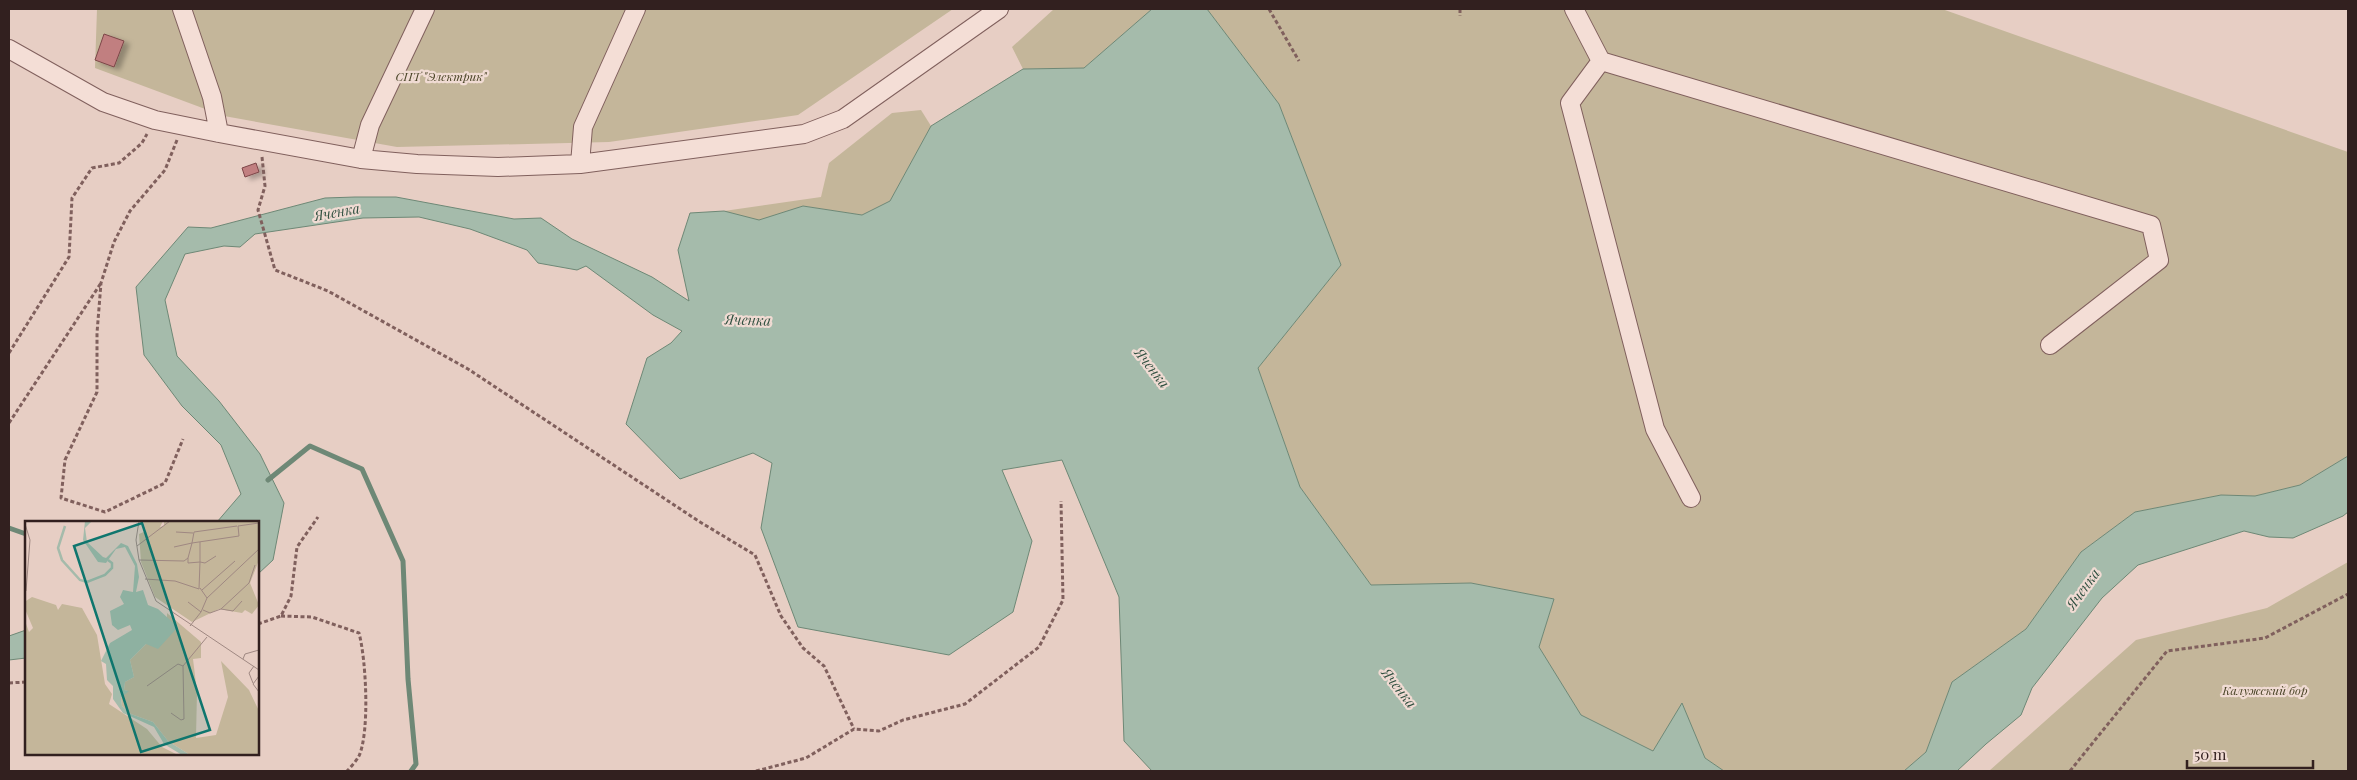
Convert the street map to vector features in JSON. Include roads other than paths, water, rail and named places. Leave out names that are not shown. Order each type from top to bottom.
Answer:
[{"type":"street","points":[[182,9],[212,98],[219,133]]},
{"type":"street","points":[[361,159],[370,126],[425,9]]},
{"type":"street","points":[[580,164],[583,127],[636,9]]},
{"type":"street","points":[[9,49],[103,102],[155,120],[183,126],[361,159],[417,164],[498,167],[580,164],[804,134],[843,119],[999,9]]},
{"type":"street","points":[[1574,9],[1601,62],[2151,225],[2159,260],[2050,345]]},
{"type":"street","points":[[1601,62],[1570,103],[1655,429],[1691,498]]},
{"type":"water","name":"Яченка","points":[[1152,9],[1207,9],[1279,104],[1341,265],[1258,368],[1300,487],[1371,585],[1471,583],[1554,599],[1539,647],[1581,715],[1653,751],[1682,703],[1705,758],[1724,771],[1152,771],[1124,741],[1119,597],[1062,460],[1002,470],[1032,541],[1013,612],[949,655],[798,627],[761,528],[772,463],[753,453],[680,479],[626,424],[647,358],[671,343],[682,331],[653,315],[586,266],[577,270],[538,263],[527,250],[470,229],[419,217],[363,218],[255,234],[240,247],[224,246],[185,254],[165,300],[177,356],[219,401],[260,454],[284,503],[273,560],[259,573],[259,521],[218,521],[241,494],[221,445],[182,406],[144,355],[136,287],[188,227],[211,228],[325,198],[355,197],[396,197],[514,219],[541,218],[572,239],[652,277],[689,301],[678,250],[690,213],[724,211],[759,220],[803,206],[862,215],[890,201],[931,126],[1023,69],[1084,68]]},
{"type":"water","name":"Яченка","points":[[2348,456],[2348,512],[2343,516],[2293,538],[2269,537],[2244,531],[2138,565],[2102,598],[2032,688],[2021,715],[1957,771],[1904,771],[1926,752],[1952,682],[2026,629],[2081,552],[2135,512],[2221,495],[2255,496],[2300,485]]},
{"type":"water","points":[[25,630],[25,658],[9,660],[9,636]]},
{"type":"waterway","points":[[268,480],[310,446],[362,469],[403,561],[408,679],[416,764],[411,771]]},
{"type":"waterway","points":[[9,528],[25,534]]},
{"type":"park label","name":"СНТ \"Электрик\"","points":[[441,77]]},
{"type":"park label","name":"Калужский бор","points":[[2265,691]]}]
